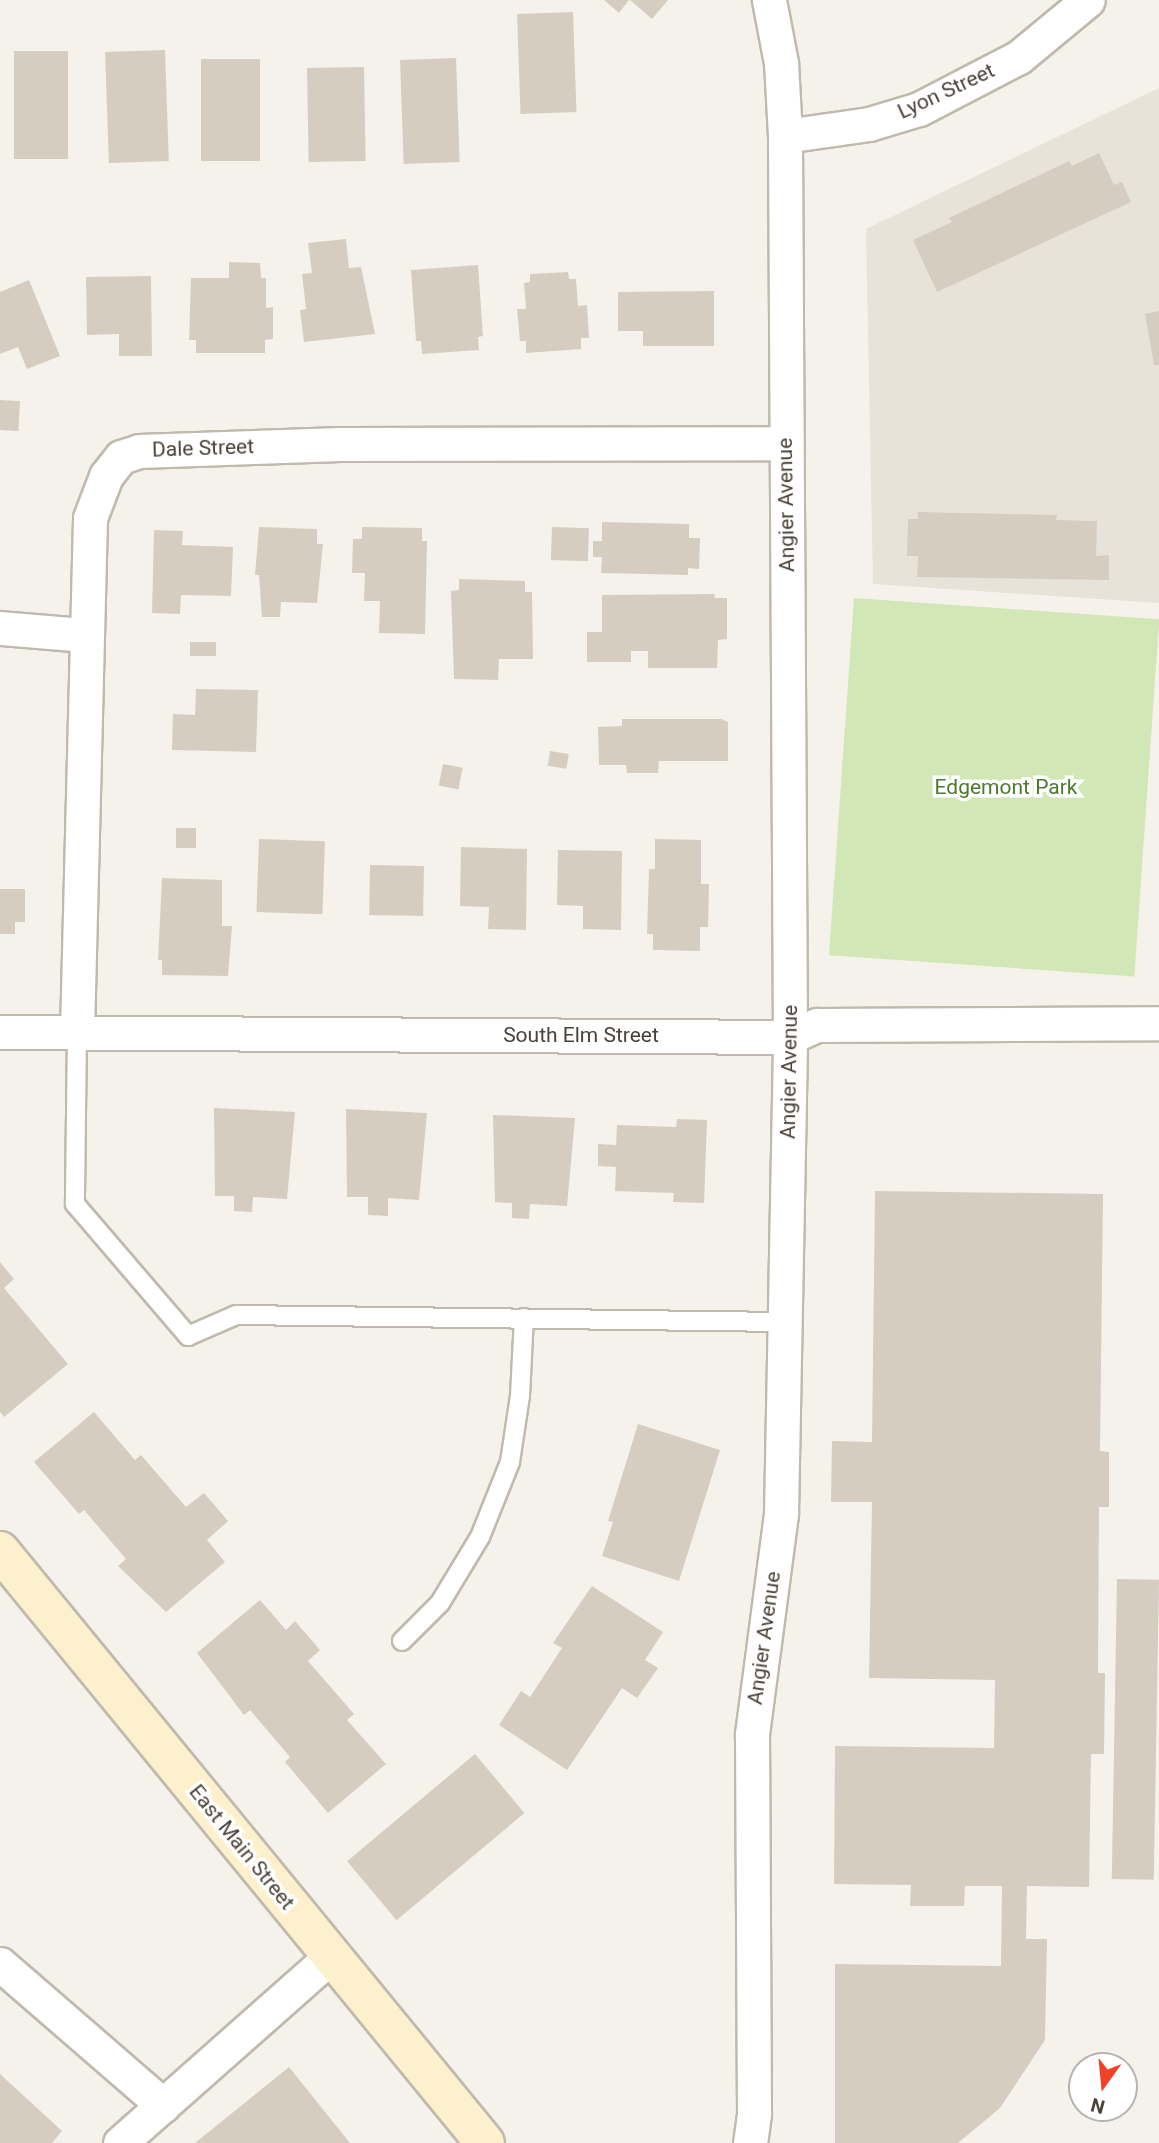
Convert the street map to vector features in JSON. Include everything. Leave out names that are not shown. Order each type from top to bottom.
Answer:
[{"type":"street","name":"Angier Avenue","points":[[750,2143],[754,2113],[752,1734],[781,1514],[790,1037],[785,136],[781,63],[769,0]]},
{"type":"street","name":"Lyon Street","points":[[785,136],[869,124],[919,109],[1019,57],[1087,0]]},
{"type":"street","name":"Dale Street","points":[[76,1032],[84,635],[90,518],[97,496],[121,457],[139,451],[340,443],[786,443]]},
{"type":"street","points":[[0,628],[84,635]]},
{"type":"street","name":"South Elm Street","points":[[0,1032],[790,1037],[817,1025],[1159,1023]]},
{"type":"street","name":"East Main Street","points":[[0,1551],[485,2143]]},
{"type":"street","points":[[120,2143],[331,1956]]},
{"type":"street","points":[[0,1964],[163,2105]]},
{"type":"lane","points":[[76,1032],[75,1204],[188,1336],[236,1315],[785,1322]]},
{"type":"lane","points":[[402,1641],[440,1603],[480,1537],[510,1462],[524,1318]]},
{"type":"shaded area","points":[[1159,88],[1159,603],[873,584],[866,229]]},
{"type":"green space","name":"Edgemont Park","points":[[854,598],[1159,619],[1134,976],[829,955]]},
{"type":"building","points":[[604,0],[629,0],[619,13]]},
{"type":"building","points":[[630,0],[668,0],[652,19]]},
{"type":"building","points":[[573,12],[576,112],[521,114],[517,14]]},
{"type":"building","points":[[165,50],[169,161],[109,163],[105,52]]},
{"type":"building","points":[[14,51],[68,51],[68,159],[14,159]]},
{"type":"building","points":[[456,58],[460,162],[404,164],[400,60]]},
{"type":"building","points":[[201,59],[260,59],[260,161],[201,161]]},
{"type":"building","points":[[364,67],[366,161],[309,162],[307,68]]},
{"type":"building","points":[[1099,153],[1114,185],[1122,182],[1131,202],[937,292],[913,240],[952,222],[949,218],[1069,161],[1072,166]]},
{"type":"building","points":[[346,239],[349,268],[361,267],[375,334],[304,342],[300,310],[306,309],[302,274],[312,273],[308,243]]},
{"type":"building","points":[[229,262],[260,263],[261,278],[266,278],[266,308],[273,307],[273,339],[265,340],[265,353],[196,353],[196,340],[189,340],[191,278],[229,278]]},
{"type":"building","points":[[478,265],[483,336],[478,337],[479,350],[422,354],[421,341],[416,341],[411,270]]},
{"type":"building","points":[[568,272],[569,279],[576,279],[578,306],[587,305],[589,338],[581,338],[581,349],[526,353],[526,341],[520,341],[517,309],[526,309],[524,283],[530,282],[530,274]]},
{"type":"building","points":[[151,276],[152,356],[119,356],[119,334],[87,335],[86,277]]},
{"type":"building","points":[[29,280],[60,356],[27,369],[18,347],[0,354],[0,292]]},
{"type":"building","points":[[714,291],[714,346],[643,346],[643,331],[618,331],[618,292]]},
{"type":"building","points":[[1159,311],[1159,365],[1154,365],[1145,314]]},
{"type":"building","points":[[0,400],[20,401],[18,431],[0,430]]},
{"type":"building","points":[[918,512],[1057,515],[1056,520],[1097,521],[1096,556],[1109,555],[1109,580],[917,577],[918,556],[907,556],[908,519],[918,519]]},
{"type":"building","points":[[602,522],[689,524],[689,538],[700,538],[699,569],[688,568],[688,575],[601,573],[602,557],[593,557],[593,541],[602,541]]},
{"type":"building","points":[[259,527],[317,529],[317,544],[323,544],[317,603],[281,602],[280,617],[262,617],[259,575],[255,575]]},
{"type":"building","points":[[362,527],[422,528],[422,541],[427,541],[425,634],[379,633],[380,601],[364,601],[365,573],[352,573],[353,539],[362,539]]},
{"type":"building","points":[[552,527],[589,528],[588,561],[551,560]]},
{"type":"building","points":[[154,530],[183,531],[182,545],[233,547],[231,596],[181,595],[180,614],[152,613]]},
{"type":"building","points":[[459,579],[525,581],[525,592],[532,592],[533,659],[499,659],[498,680],[454,679],[451,591],[459,590]]},
{"type":"building","points":[[715,594],[714,598],[727,598],[727,639],[718,640],[717,668],[648,668],[648,651],[631,651],[631,662],[587,662],[587,632],[602,632],[602,595]]},
{"type":"building","points":[[190,642],[216,642],[216,656],[190,656]]},
{"type":"building","points":[[196,689],[258,690],[256,752],[172,750],[173,714],[195,715]]},
{"type":"building","points":[[622,719],[721,719],[728,722],[728,761],[659,761],[658,773],[627,773],[626,765],[599,765],[598,727],[622,726]]},
{"type":"building","points":[[550,751],[569,754],[566,769],[548,766]]},
{"type":"building","points":[[443,764],[463,768],[458,789],[439,786]]},
{"type":"building","points":[[176,828],[196,828],[196,848],[176,848]]},
{"type":"building","points":[[259,839],[325,841],[322,914],[256,912]]},
{"type":"building","points":[[655,839],[701,840],[701,884],[709,884],[708,927],[700,927],[700,951],[653,950],[653,934],[647,934],[649,869],[655,869]]},
{"type":"building","points":[[461,847],[527,849],[526,930],[488,929],[489,907],[460,906]]},
{"type":"building","points":[[558,850],[622,851],[621,930],[583,929],[583,906],[557,905]]},
{"type":"building","points":[[370,865],[424,866],[423,916],[369,915]]},
{"type":"building","points":[[162,878],[222,880],[222,926],[232,926],[228,976],[162,975],[162,960],[158,960]]},
{"type":"building","points":[[0,889],[25,889],[25,922],[15,922],[15,934],[0,934]]},
{"type":"building","points":[[214,1108],[295,1112],[287,1199],[253,1197],[252,1212],[234,1211],[234,1196],[215,1196]]},
{"type":"building","points":[[346,1109],[427,1113],[419,1200],[388,1198],[388,1216],[368,1215],[368,1197],[347,1197]]},
{"type":"building","points":[[493,1115],[575,1118],[567,1206],[530,1204],[529,1219],[512,1218],[512,1203],[495,1202]]},
{"type":"building","points":[[677,1119],[707,1120],[704,1203],[673,1202],[674,1193],[615,1191],[616,1167],[598,1166],[598,1144],[616,1145],[617,1125],[676,1127]]},
{"type":"building","points":[[875,1191],[1103,1194],[1100,1451],[1109,1452],[1109,1507],[1099,1507],[1098,1673],[1105,1673],[1104,1754],[1091,1754],[1089,1887],[1027,1886],[1026,1939],[1047,1939],[1045,2040],[1000,2108],[958,2143],[835,2143],[835,1964],[1001,1966],[1002,1886],[965,1886],[964,1906],[910,1906],[911,1885],[834,1884],[835,1746],[994,1748],[995,1680],[869,1678],[872,1502],[831,1502],[832,1441],[872,1442]]},
{"type":"building","points":[[0,1262],[14,1279],[4,1288],[68,1364],[4,1417],[0,1412]]},
{"type":"building","points":[[94,1412],[135,1460],[141,1455],[186,1507],[204,1493],[228,1521],[207,1540],[225,1562],[166,1612],[118,1566],[126,1559],[84,1510],[79,1514],[34,1462]]},
{"type":"building","points":[[638,1424],[720,1450],[679,1581],[602,1556],[613,1522],[608,1521]]},
{"type":"building","points":[[1117,1579],[1159,1580],[1154,1880],[1112,1879]]},
{"type":"building","points":[[592,1586],[663,1632],[645,1660],[658,1668],[637,1698],[622,1688],[567,1770],[499,1725],[521,1691],[530,1697],[562,1648],[553,1643]]},
{"type":"building","points":[[260,1600],[286,1630],[295,1621],[320,1650],[308,1661],[354,1714],[347,1720],[386,1764],[328,1813],[285,1762],[290,1757],[250,1710],[244,1715],[197,1653]]},
{"type":"building","points":[[475,1754],[524,1813],[397,1920],[347,1861]]},
{"type":"building","points":[[289,2067],[350,2143],[195,2143]]},
{"type":"building","points":[[0,2074],[62,2131],[52,2143],[0,2143]]}]
